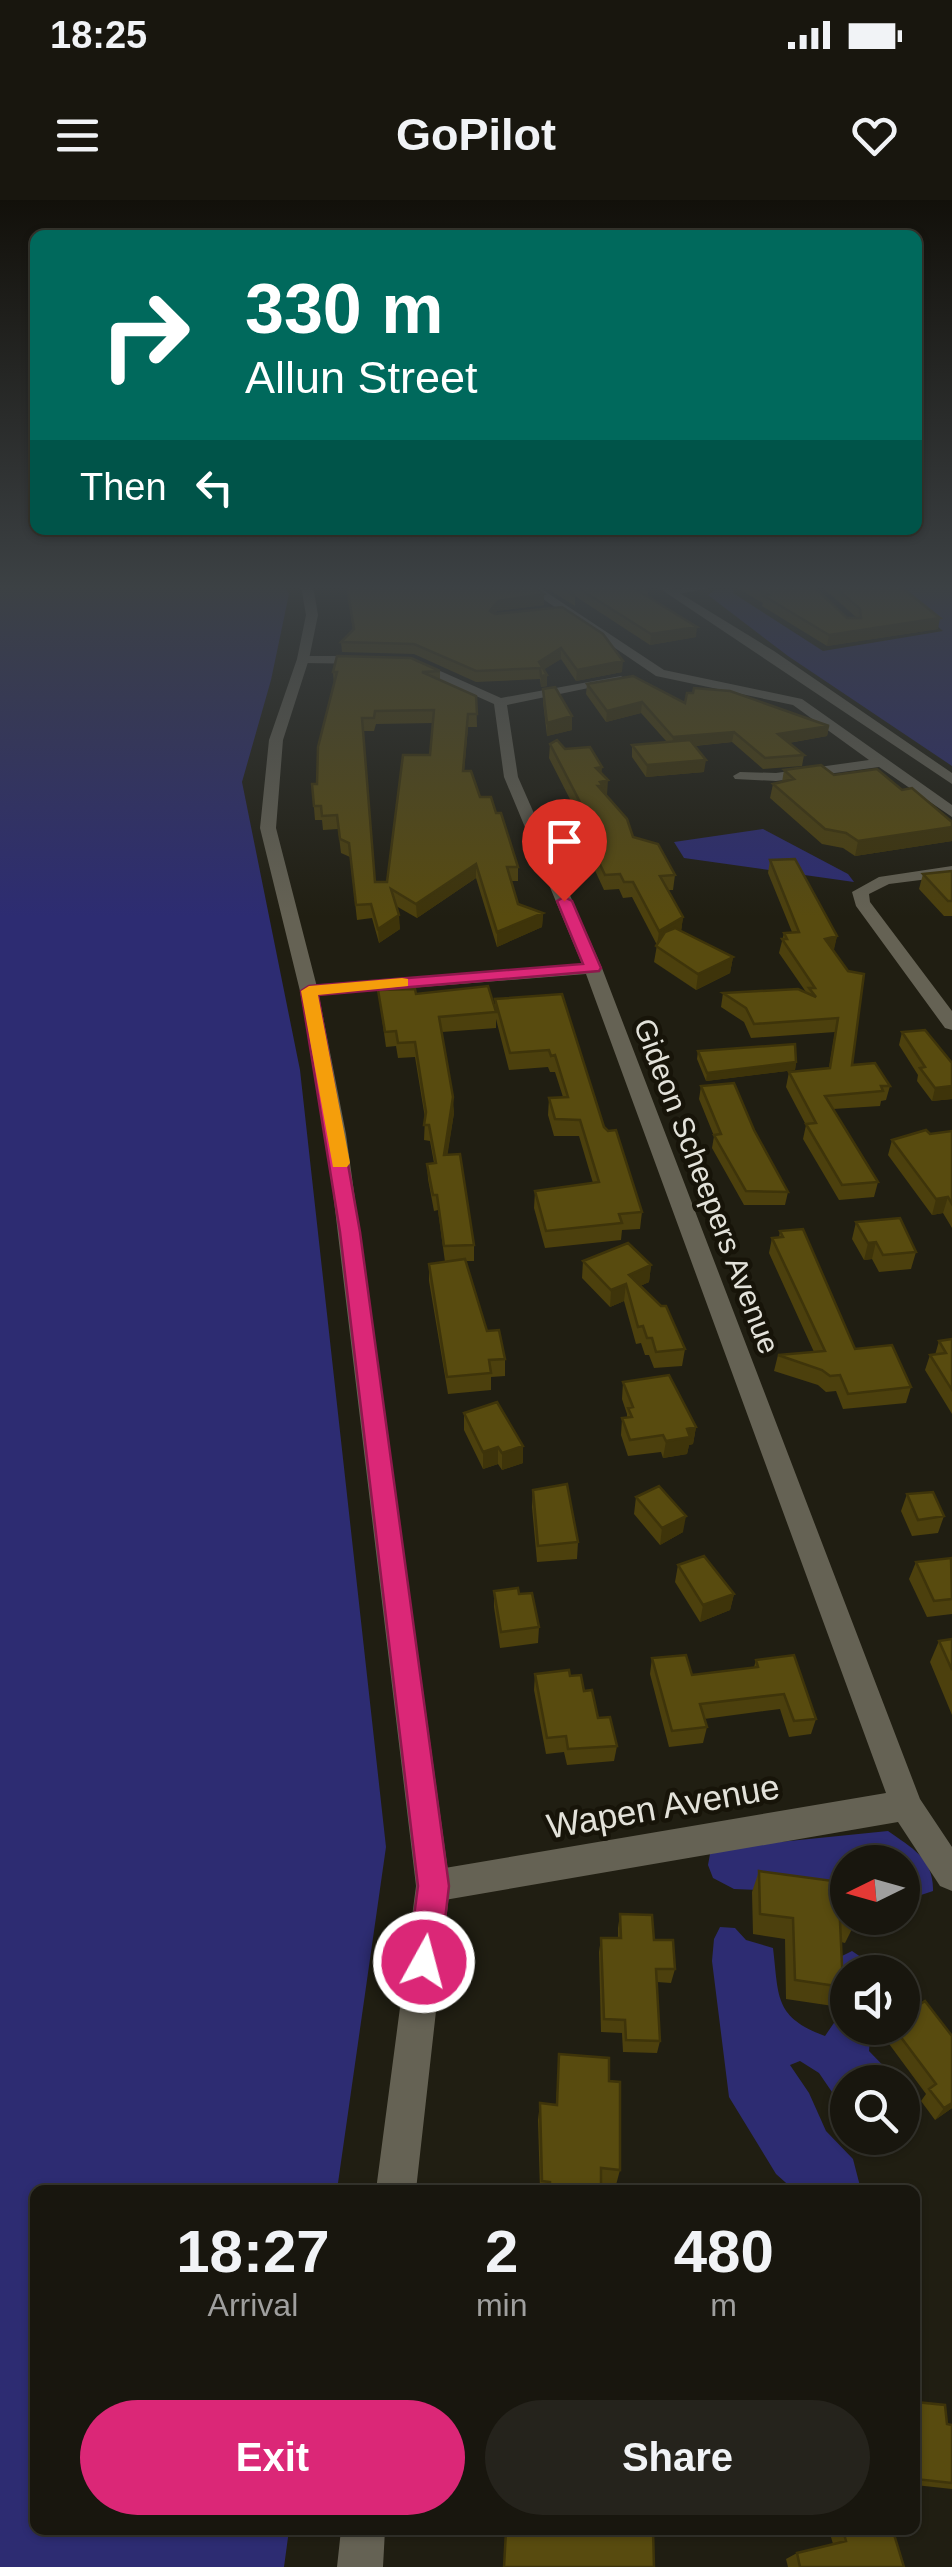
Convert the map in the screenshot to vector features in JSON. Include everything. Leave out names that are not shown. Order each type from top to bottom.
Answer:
[{"type":"street","points":[[291,696],[276,740],[268,828],[309,991],[336,1134],[434,1886],[397,2185]]},
{"type":"street","points":[[488,696],[500,702],[530,696]]},
{"type":"street","points":[[778,696],[790,699],[952,812]]},
{"type":"street","points":[[831,696],[952,780]]},
{"type":"street","name":"Gideon Scheepers Avenue","points":[[500,702],[511,777],[593,968],[906,1805],[952,1875]]},
{"type":"street","points":[[740,776],[776,778],[882,762]]},
{"type":"street","points":[[952,870],[885,880],[860,892],[862,902],[952,1024]]},
{"type":"street","points":[[309,991],[593,968]]},
{"type":"street","name":"Wapen Avenue","points":[[434,1886],[906,1805]]},
{"type":"street","points":[[360,2567],[363,2535]]},
{"type":"shaded area","points":[[0,696],[266,696],[242,782],[300,1070],[386,1847],[338,2185],[30,2185],[30,2535],[288,2535],[284,2567],[0,2567]]},
{"type":"shaded area","points":[[848,696],[952,696],[952,766]]},
{"type":"shaded area","points":[[763,829],[848,874],[854,882],[684,858],[674,842]]},
{"type":"shaded area","points":[[888,1831],[907,1845],[830,1845],[830,1893],[734,1889],[713,1878],[708,1865],[710,1854],[739,1846]]},
{"type":"shaded area","points":[[920,1856],[930,1871],[933,1891],[920,1895]]},
{"type":"shaded area","points":[[720,1927],[735,1928],[746,1940],[773,1948],[779,1992],[788,2013],[808,2029],[825,2036],[830,2029],[830,2045],[869,2045],[869,2051],[883,2065],[830,2065],[830,2089],[819,2073],[800,2061],[790,2065],[830,2135],[830,2155],[849,2155],[860,2185],[788,2185],[776,2174],[729,2097],[712,1961],[714,1939]]},
{"type":"building","points":[[331,696],[476,696],[477,714],[468,714],[463,771],[471,771],[480,797],[491,797],[496,813],[501,813],[518,867],[507,867],[518,904],[543,913],[497,932],[476,864],[416,904],[391,889],[399,915],[378,929],[371,904],[356,905],[349,843],[340,839],[337,815],[322,816],[321,806],[314,806],[312,784],[317,784],[318,747]],"holes":[[[434,710],[430,755],[403,755],[387,882],[375,882],[362,718],[374,718],[375,711]]]},
{"type":"building","points":[[544,696],[561,696],[572,716],[547,723]]},
{"type":"building","points":[[596,696],[672,696],[685,703],[686,696],[745,696],[829,726],[778,734],[804,755],[765,758],[734,732],[673,737],[642,702],[607,711]]},
{"type":"building","points":[[557,740],[565,749],[590,747],[602,767],[596,768],[608,780],[598,786],[627,819],[633,837],[658,844],[675,875],[660,876],[683,917],[659,931],[633,882],[624,882],[620,874],[605,875],[581,824],[579,809],[583,808],[550,744]]},
{"type":"building","points":[[690,740],[706,760],[647,765],[632,745]]},
{"type":"building","points":[[821,765],[834,775],[877,769],[902,790],[912,788],[952,822],[952,827],[858,841],[846,833],[825,829],[773,784],[794,779],[784,770]]},
{"type":"building","points":[[795,859],[837,936],[825,939],[848,971],[864,974],[852,1065],[875,1063],[890,1086],[881,1086],[883,1091],[825,1096],[878,1182],[842,1185],[806,1124],[816,1123],[789,1072],[830,1068],[838,1018],[754,1024],[746,1008],[723,993],[798,989],[816,997],[809,988],[815,988],[782,939],[787,939],[784,933],[799,932],[770,860]]},
{"type":"building","points":[[952,871],[952,901],[948,901],[923,874]]},
{"type":"building","points":[[675,928],[733,957],[698,974],[656,946],[665,932]]},
{"type":"building","points":[[488,986],[496,1012],[439,1017],[453,1097],[444,1155],[460,1154],[474,1245],[444,1246],[437,1195],[433,1195],[427,1164],[436,1163],[429,1125],[424,1125],[426,1112],[415,1042],[398,1043],[396,1031],[385,1032],[378,990],[415,989],[416,994]]},
{"type":"building","points":[[562,994],[604,1127],[616,1130],[642,1212],[619,1214],[622,1223],[546,1231],[535,1191],[599,1182],[580,1120],[555,1119],[549,1098],[568,1097],[555,1055],[551,1056],[549,1050],[510,1053],[495,999]]},
{"type":"building","points":[[925,1030],[952,1063],[952,1086],[935,1088],[902,1032]]},
{"type":"building","points":[[795,1044],[796,1062],[707,1073],[698,1051]]},
{"type":"building","points":[[734,1083],[788,1192],[746,1191],[714,1135],[721,1134],[701,1086]]},
{"type":"building","points":[[926,1130],[930,1134],[952,1131],[952,1204],[948,1197],[936,1199],[892,1140]]},
{"type":"building","points":[[900,1218],[916,1252],[883,1255],[876,1242],[868,1243],[856,1222]]},
{"type":"building","points":[[803,1229],[855,1349],[892,1345],[911,1387],[848,1394],[840,1375],[830,1376],[778,1355],[825,1351],[772,1238],[783,1237],[780,1231]]},
{"type":"building","points":[[628,1243],[651,1265],[629,1275],[661,1306],[666,1306],[685,1349],[656,1352],[652,1338],[647,1338],[643,1326],[638,1327],[626,1284],[611,1290],[583,1261]]},
{"type":"building","points":[[465,1259],[487,1331],[499,1330],[505,1359],[489,1360],[491,1373],[447,1377],[429,1264]]},
{"type":"building","points":[[952,1339],[952,1390],[930,1355],[946,1353],[939,1341]]},
{"type":"building","points":[[669,1375],[696,1427],[687,1429],[690,1437],[666,1441],[663,1435],[630,1440],[622,1418],[632,1417],[628,1408],[633,1407],[623,1382]]},
{"type":"building","points":[[497,1402],[523,1446],[502,1453],[498,1447],[483,1452],[464,1413]]},
{"type":"building","points":[[567,1484],[578,1542],[538,1546],[533,1490]]},
{"type":"building","points":[[659,1486],[686,1516],[662,1528],[636,1497]]},
{"type":"building","points":[[933,1492],[944,1516],[918,1520],[907,1494]]},
{"type":"building","points":[[704,1556],[734,1594],[703,1605],[678,1565]]},
{"type":"building","points":[[951,1558],[952,1599],[934,1601],[916,1562]]},
{"type":"building","points":[[518,1588],[519,1594],[532,1593],[539,1627],[501,1632],[494,1591]]},
{"type":"building","points":[[952,1639],[952,1670],[939,1641]]},
{"type":"building","points":[[686,1655],[692,1675],[758,1667],[756,1660],[794,1655],[816,1719],[794,1721],[784,1694],[700,1704],[707,1727],[672,1731],[652,1658]]},
{"type":"building","points":[[569,1670],[570,1676],[581,1675],[584,1691],[592,1690],[598,1718],[610,1717],[617,1746],[568,1749],[566,1736],[547,1738],[535,1674]]},
{"type":"building","points":[[759,1871],[830,1881],[830,1935],[841,1935],[842,1955],[830,1955],[830,1985],[795,1980],[793,1918],[760,1914]]},
{"type":"building","points":[[620,1914],[652,1915],[654,1940],[673,1940],[675,1969],[656,1969],[660,2041],[626,2040],[625,2020],[604,2019],[601,1938],[621,1938]]},
{"type":"building","points":[[925,2001],[952,2036],[952,2103],[944,2108],[929,2089],[936,2084],[907,2045],[920,2045],[920,2004]]},
{"type":"building","points":[[559,2054],[609,2058],[609,2081],[620,2082],[620,2170],[601,2168],[601,2185],[550,2185],[542,2181],[540,2103],[557,2105]]},
{"type":"building","points":[[920,2402],[945,2405],[947,2424],[952,2425],[952,2483],[920,2480]]},
{"type":"building","points":[[506,2535],[653,2535],[654,2567],[504,2567]]},
{"type":"building","points":[[844,2535],[894,2535],[904,2567],[800,2567],[797,2553],[846,2541]]},
{"type":"slow traffic","points":[[340,1163],[309,991],[402,983]]},
{"type":"route","points":[[424,1962],[434,1886],[350,1232],[309,991],[593,968],[564,901]]}]
